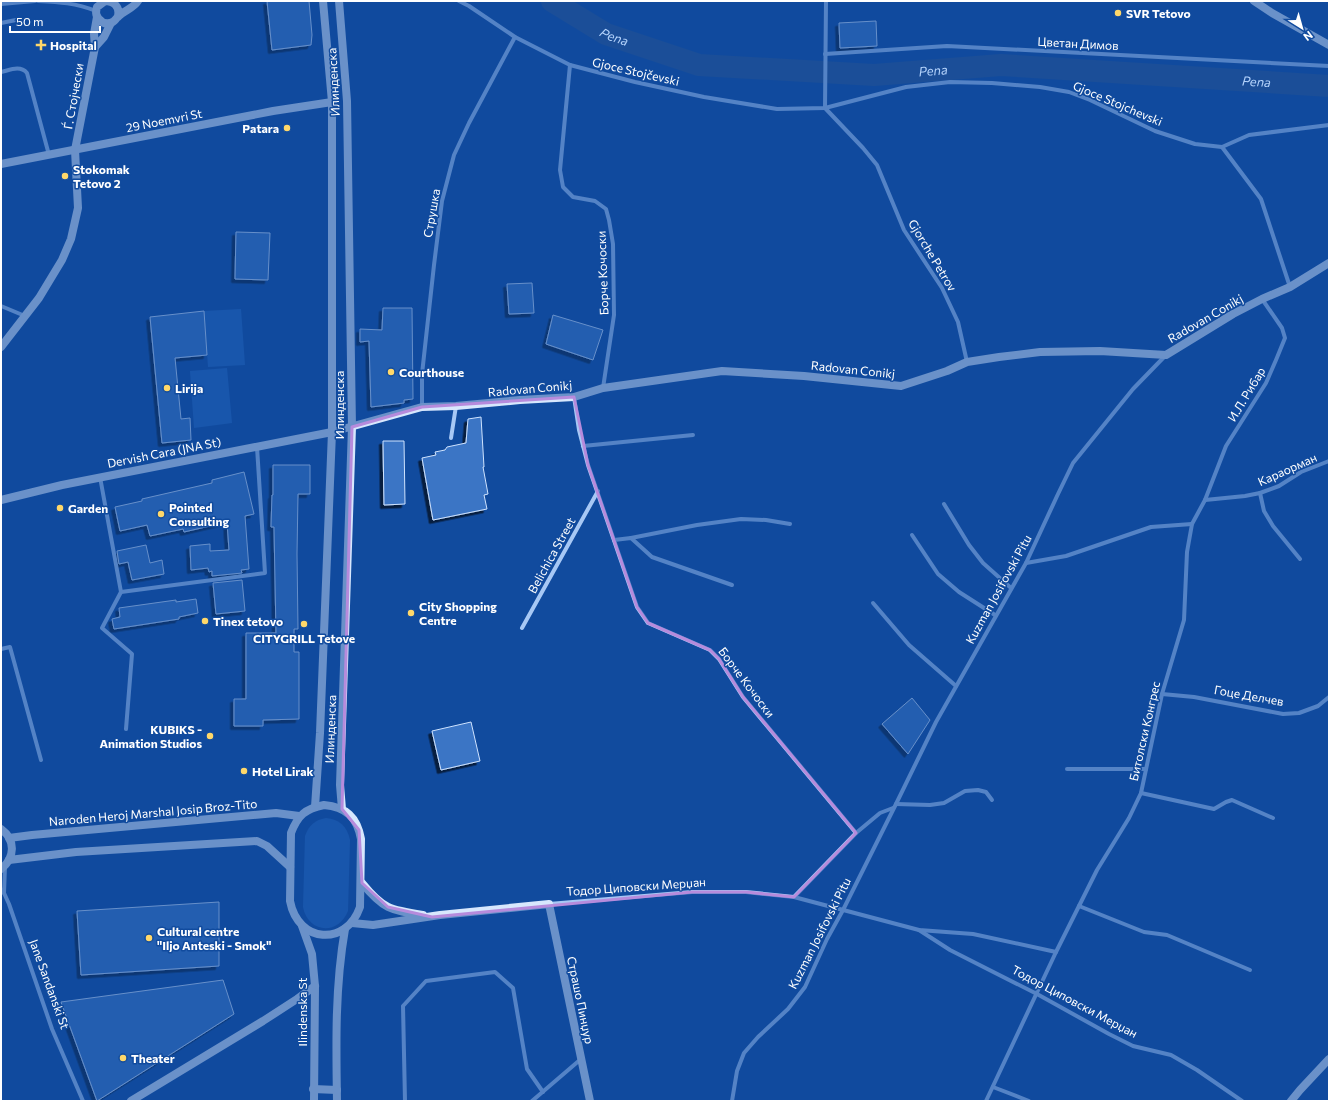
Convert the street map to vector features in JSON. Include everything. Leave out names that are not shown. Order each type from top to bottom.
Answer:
[{"type":"street","points":[[1,4],[35,1]]},
{"type":"street","points":[[38,1],[64,2],[80,5],[97,14],[102,22],[111,23],[118,16],[136,5],[138,1]]},
{"type":"street","points":[[97,14],[97,7],[101,2],[108,1],[118,2],[118,16]]},
{"type":"street","name":"Илинденска","points":[[315,807],[320,725],[332,432],[332,102],[323,1]]},
{"type":"street","name":"Илинденска","points":[[339,1],[347,101],[352,427],[340,785],[342,809]]},
{"type":"street","name":"Gjoce Stojčevski","points":[[459,1],[469,6],[515,37],[570,65],[635,82],[704,97],[777,109],[825,108]]},
{"type":"street","points":[[825,108],[826,1]]},
{"type":"street","points":[[1254,1],[1272,13],[1329,45]]},
{"type":"street","name":"Ѓ. Стојчески","points":[[75,150],[94,47],[97,14]]},
{"type":"street","points":[[1,23],[16,20]]},
{"type":"street","name":"Ѓ. Стојчески","points":[[94,47],[104,37],[111,23]]},
{"type":"street","name":"Струшка","points":[[422,407],[422,374],[442,201],[454,155],[469,123],[515,37]]},
{"type":"street","name":"Цветан Димов","points":[[825,54],[947,46],[1329,66]]},
{"type":"street","name":"Борче Кочоски","points":[[570,65],[560,170],[563,187],[573,197],[595,201],[606,209],[613,244],[614,315],[603,388]]},
{"type":"street","points":[[1,72],[19,68],[27,73],[49,155]]},
{"type":"street","name":"Gjoce Stojchevski","points":[[825,108],[906,87],[950,82],[992,83],[1040,87],[1069,92],[1155,130],[1195,144],[1222,147]]},
{"type":"street","name":"29 Noemvri St","points":[[1,164],[272,111],[332,102]]},
{"type":"street","name":"Gjorche Petrov","points":[[825,108],[877,165],[904,230],[942,288],[958,322],[967,362]]},
{"type":"street","points":[[1290,287],[1261,199],[1222,147],[1249,135],[1329,125]]},
{"type":"street","points":[[1,347],[39,298],[62,260],[71,239],[78,208],[75,150]]},
{"type":"street","name":"Radovan Conikj","points":[[332,432],[422,407],[456,406],[574,397],[603,388],[722,371],[804,376],[901,386],[941,373],[967,362],[1040,352],[1100,351],[1166,355],[1232,314],[1290,287],[1329,263]]},
{"type":"street","name":"И.Л. Рибар","points":[[1205,500],[1226,446],[1266,383],[1285,338],[1282,328],[1262,299]]},
{"type":"street","points":[[1,306],[26,316]]},
{"type":"street","name":"Kuzman Josifovski Pitu","points":[[732,1101],[737,1072],[744,1053],[758,1037],[788,1009],[805,987],[827,939],[843,910],[936,722],[995,615],[1026,563],[1073,463],[1133,389],[1166,355]]},
{"type":"street","name":"Борче Кочоски","points":[[574,397],[579,430],[588,465],[637,607],[648,623],[710,650],[719,659],[743,697],[856,833]]},
{"type":"street","points":[[451,438],[456,406]]},
{"type":"street","name":"Dervish Cara (JNA St)","points":[[1,500],[62,484],[332,432]]},
{"type":"street","points":[[583,446],[693,435]]},
{"type":"street","points":[[121,592],[265,573],[257,446]]},
{"type":"street","name":"Караорман","points":[[1205,500],[1246,496],[1260,493],[1278,486],[1301,472],[1329,461]]},
{"type":"street","points":[[100,477],[121,592],[102,628],[132,654],[126,729]]},
{"type":"street","name":"Belichica Street","points":[[522,628],[598,491]]},
{"type":"street","points":[[1260,493],[1264,511],[1273,526],[1300,559]]},
{"type":"street","name":"Битолски Конгрес","points":[[986,1101],[994,1087],[1056,952],[1097,870],[1129,818],[1141,793],[1162,694],[1184,620],[1187,552],[1192,524],[1205,500]]},
{"type":"street","points":[[944,504],[969,545],[983,563],[1011,588]]},
{"type":"street","points":[[614,540],[697,525],[741,519],[766,520],[790,524]]},
{"type":"street","points":[[1026,563],[1066,556],[1151,527],[1192,524]]},
{"type":"street","points":[[912,535],[938,574],[959,592],[995,615]]},
{"type":"street","points":[[630,538],[652,556],[732,585]]},
{"type":"street","points":[[873,603],[909,645],[956,686]]},
{"type":"street","points":[[1,649],[10,647],[41,760]]},
{"type":"street","name":"Гоце Делчев","points":[[1162,694],[1194,697],[1283,714],[1300,714],[1318,706],[1329,698]]},
{"type":"street","points":[[1067,769],[1146,770]]},
{"type":"street","points":[[794,897],[856,833],[880,813],[895,806],[930,806],[944,803],[965,791],[978,790],[986,792],[992,800]]},
{"type":"street","points":[[1141,793],[1214,809],[1232,800],[1273,818]]},
{"type":"street","points":[[324,805],[342,809],[350,814],[359,830],[361,839],[362,883],[360,907],[357,916],[345,929],[337,933],[323,935],[310,931],[302,926],[292,911],[290,901],[291,833],[294,824],[299,816],[304,812],[324,805]]},
{"type":"street","name":"Naroden Heroj Marshal Josip Broz-Tito","points":[[10,838],[276,813],[299,816]]},
{"type":"street","points":[[1,829],[10,838],[12,849],[5,865],[3,891]]},
{"type":"street","points":[[5,865],[76,852],[257,841],[267,846],[290,867]]},
{"type":"street","points":[[362,883],[374,897],[388,907],[404,912],[432,917]]},
{"type":"street","name":"Jane Sandanski St","points":[[3,891],[52,1029],[83,1101]]},
{"type":"street","name":"Тодор Циповски Мерџан","points":[[352,923],[373,925],[549,904],[692,892],[746,892],[794,897],[919,930],[972,934],[1056,952]]},
{"type":"street","name":"Страшо Пинџур","points":[[549,904],[590,1101]]},
{"type":"street","points":[[1079,906],[1144,932],[1167,935],[1250,970]]},
{"type":"street","name":"Ilindenska St","points":[[302,926],[312,954],[315,986],[314,1101]]},
{"type":"street","points":[[337,1101],[337,1012],[340,956],[345,929]]},
{"type":"street","name":"Тодор Циповски Мерџан","points":[[919,930],[950,950],[1037,994],[1133,1046],[1171,1055],[1198,1070],[1242,1101]]},
{"type":"street","points":[[405,1101],[403,1006],[426,981],[495,972],[513,988],[527,1069],[543,1092]]},
{"type":"street","points":[[132,1101],[274,1014],[315,986]]},
{"type":"street","points":[[532,1101],[581,1059]]},
{"type":"street","points":[[1292,1101],[1300,1090],[1328,1061]]},
{"type":"street","points":[[994,1087],[1029,1101]]},
{"type":"street","points":[[313,1089],[337,1090]]},
{"type":"highlighted area","points":[[574,397],[588,465],[637,607],[648,623],[710,650],[719,659],[743,697],[856,833],[794,897],[746,892],[692,892],[432,917],[388,907],[362,883],[359,830],[342,809],[352,427],[422,407]]},
{"type":"shaded area","points":[[241,309],[245,365],[208,367],[204,311]]},
{"type":"shaded area","points":[[227,368],[232,423],[194,428],[190,371]]},
{"type":"shaded area","points":[[326,818],[335,820],[342,824],[349,835],[350,840],[348,911],[337,925],[331,928],[317,926],[311,922],[306,916],[303,907],[305,836],[308,829],[313,824]]},
{"type":"building","points":[[267,1],[309,1],[312,35],[311,45],[272,50]]},
{"type":"building","points":[[876,21],[877,46],[840,48],[839,23]]},
{"type":"building","points":[[236,232],[270,233],[268,280],[235,279]]},
{"type":"building","points":[[532,283],[534,313],[509,314],[507,284]]},
{"type":"building","name":"Courthouse","points":[[383,308],[412,308],[413,399],[404,400],[404,403],[371,407],[369,341],[360,342],[360,329],[382,330]]},
{"type":"building","name":"Lirija","points":[[204,311],[207,355],[175,358],[181,419],[190,418],[191,440],[162,443],[150,317]]},
{"type":"building","points":[[553,315],[603,330],[593,360],[546,344]]},
{"type":"building","points":[[481,417],[483,467],[488,494],[484,495],[487,509],[433,520],[422,458],[436,455],[435,452],[445,450],[447,447],[466,443],[468,419]]},
{"type":"building","points":[[383,441],[404,441],[405,504],[384,505]]},
{"type":"building","points":[[273,465],[310,465],[310,494],[298,494],[298,629],[294,629],[294,652],[299,652],[299,719],[263,720],[263,726],[234,726],[234,699],[246,699],[246,633],[276,633],[274,527],[271,527]]},
{"type":"building","points":[[244,472],[254,514],[245,516],[249,569],[241,570],[242,573],[212,576],[212,571],[209,572],[208,568],[191,570],[190,546],[210,544],[210,551],[229,550],[227,522],[184,532],[183,529],[150,536],[147,525],[120,531],[115,507],[142,501],[142,499],[212,483],[212,480]]},
{"type":"building","points":[[146,545],[150,563],[162,560],[164,574],[132,580],[128,562],[119,564],[117,551]]},
{"type":"building","points":[[242,580],[245,611],[216,614],[213,583]]},
{"type":"building","points":[[196,599],[198,613],[179,617],[179,619],[114,629],[112,619],[120,617],[119,608],[176,600],[176,602]]},
{"type":"building","points":[[912,698],[930,720],[908,754],[882,724]]},
{"type":"building","points":[[471,722],[480,761],[441,770],[432,731]]},
{"type":"building","name":"Cultural centre \"Iljo Anteski - Smok\"","points":[[219,902],[219,966],[81,975],[77,911]]},
{"type":"building","name":"Theater","points":[[223,980],[234,1014],[97,1101],[61,1002]]},
{"type":"waterway","name":"Pena","points":[[552,1],[606,34],[699,65],[874,75],[1001,65],[1329,86]]},
{"type":"place","name":"SVR Tetovo","points":[[1118,13]]},
{"type":"place","name":"Hospital","points":[[41,45]]},
{"type":"place","name":"Patara","points":[[287,128]]},
{"type":"place","name":"Stokomak Tetovo 2","points":[[65,176]]},
{"type":"place","name":"Courthouse","points":[[391,372]]},
{"type":"place","name":"Lirija","points":[[167,388]]},
{"type":"place","name":"Garden","points":[[60,508]]},
{"type":"place","name":"Pointed Consulting","points":[[161,514]]},
{"type":"place","name":"City Shopping Centre","points":[[411,613]]},
{"type":"place","name":"Tinex tetovo","points":[[205,621]]},
{"type":"place","name":"CITYGRILL Tetove","points":[[304,624]]},
{"type":"place","name":"KUBIKS - Animation Studios","points":[[210,736]]},
{"type":"place","name":"Hotel Lirak","points":[[244,771]]},
{"type":"place","name":"Cultural centre \"Iljo Anteski - Smok\"","points":[[149,938]]},
{"type":"place","name":"Theater","points":[[123,1058]]}]
